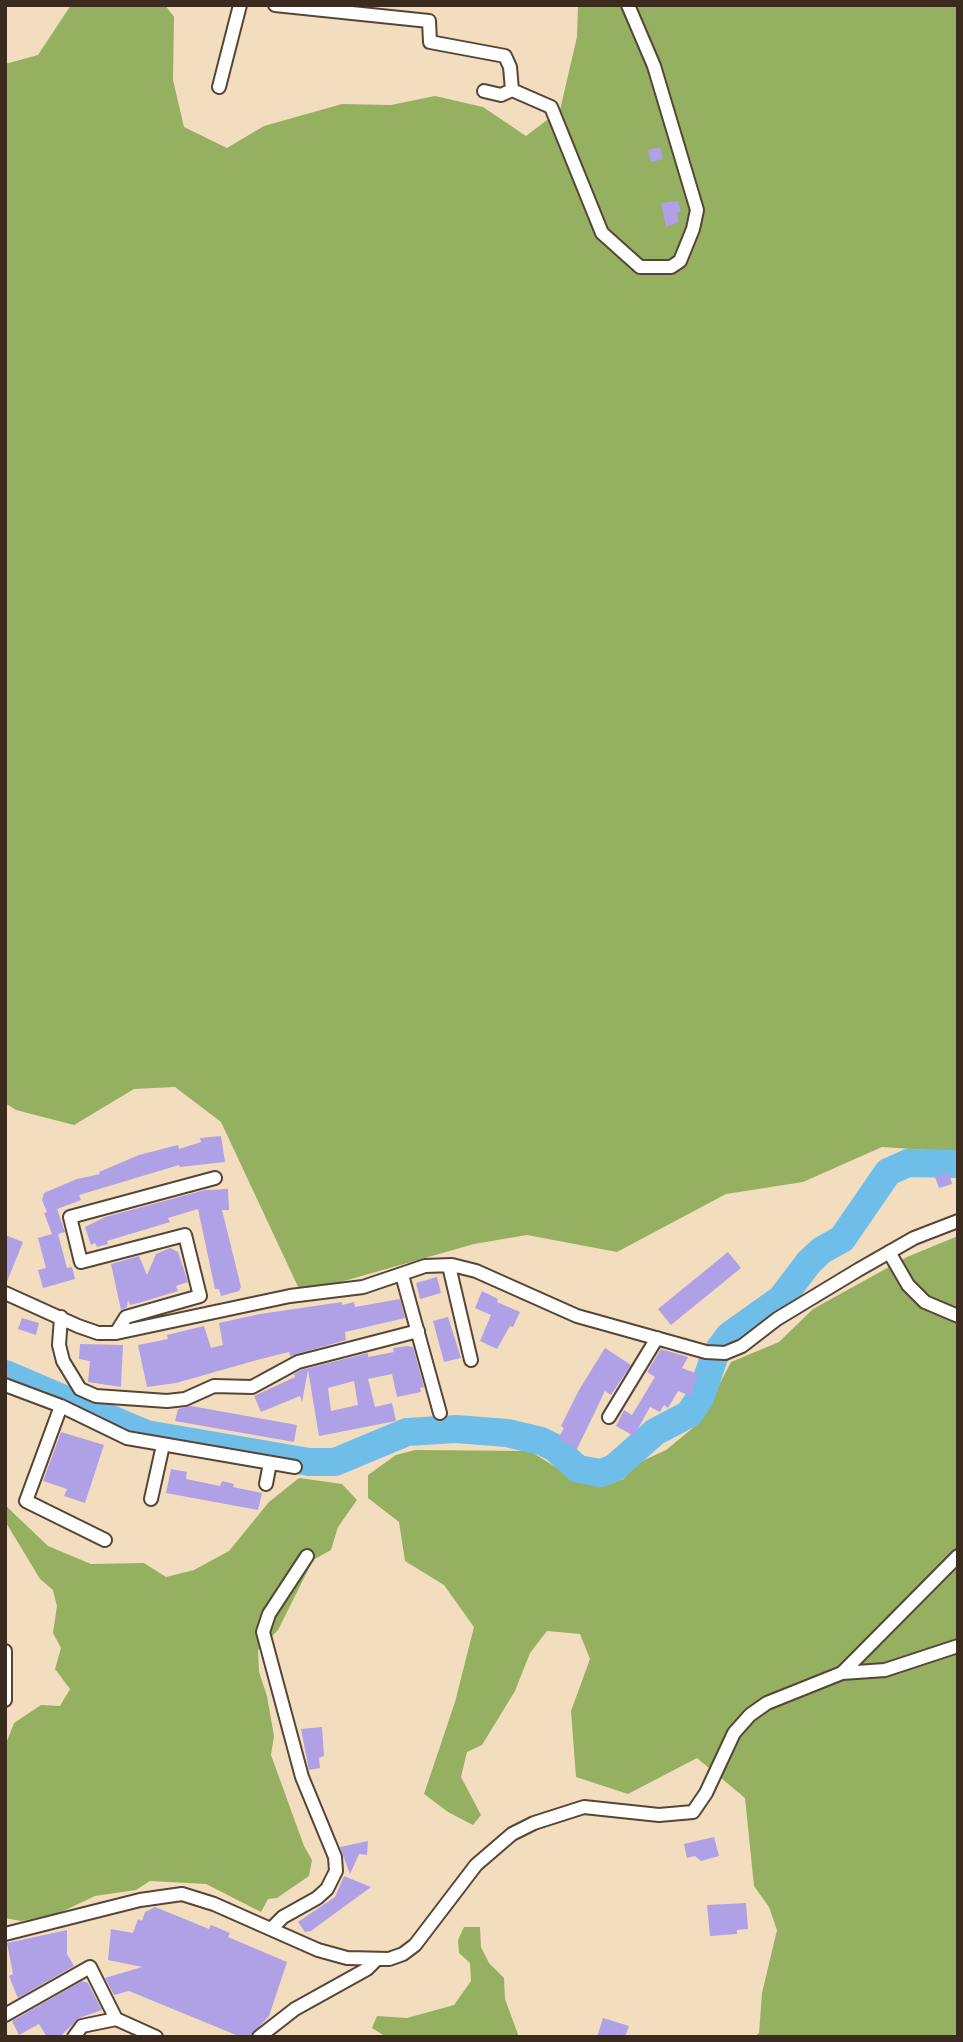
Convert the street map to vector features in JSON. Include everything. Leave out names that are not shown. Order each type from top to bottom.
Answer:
[{"type":"street","points":[[219,87],[240,5]]},
{"type":"street","points":[[275,5],[355,9],[429,21],[430,42],[505,56],[510,67],[512,90]]},
{"type":"street","points":[[484,91],[501,95],[512,90],[551,107],[602,233],[640,267],[671,267],[680,261],[693,229],[697,210],[654,66],[628,5]]},
{"type":"street","points":[[116,1333],[126,1317],[200,1296],[185,1236],[81,1262],[70,1217],[215,1178]]},
{"type":"street","points":[[5,1293],[98,1333],[116,1333],[290,1296],[363,1287],[425,1266],[449,1266],[476,1271],[577,1316],[706,1352],[725,1353],[742,1346],[777,1320],[889,1252],[958,1221]]},
{"type":"street","points":[[889,1252],[908,1284],[925,1302],[958,1316]]},
{"type":"street","points":[[449,1266],[471,1360]]},
{"type":"street","points":[[402,1275],[440,1413]]},
{"type":"street","points":[[61,1317],[59,1345],[63,1361],[80,1389],[96,1396],[167,1401],[185,1399],[214,1386],[252,1387],[298,1362],[418,1331]]},
{"type":"street","points":[[609,1417],[657,1338]]},
{"type":"street","points":[[5,1385],[61,1406],[127,1438],[295,1467]]},
{"type":"street","points":[[61,1406],[26,1501],[105,1540]]},
{"type":"street","points":[[151,1499],[163,1445]]},
{"type":"street","points":[[266,1484],[270,1463]]},
{"type":"street","points":[[271,1929],[283,1917],[317,1898],[327,1889],[336,1871],[329,1839],[302,1777],[263,1632],[269,1614],[307,1556]]},
{"type":"street","points":[[842,1673],[958,1556]]},
{"type":"street","points":[[5,1934],[140,1900],[182,1894],[214,1904],[318,1950],[347,1958],[374,1961],[403,1954],[415,1945],[476,1865],[512,1834],[534,1823],[583,1807],[659,1815],[693,1812],[706,1793],[734,1733],[750,1715],[767,1703],[842,1673],[885,1670],[958,1646]]},
{"type":"street","points":[[5,1700],[6,1655]]},
{"type":"street","points":[[259,2037],[295,2009],[367,1969],[374,1961]]},
{"type":"street","points":[[5,2015],[90,1967],[116,2020]]},
{"type":"street","points":[[74,2037],[82,2026],[116,2020],[156,2037]]},
{"type":"green space","points":[[71,5],[165,5],[174,17],[173,80],[184,127],[227,148],[264,126],[342,104],[391,105],[435,96],[483,107],[526,136],[560,110],[577,37],[578,5],[958,5],[958,1168],[943,1151],[882,1147],[803,1182],[726,1194],[617,1252],[527,1235],[474,1244],[309,1291],[300,1291],[221,1122],[175,1087],[134,1089],[74,1125],[16,1110],[5,1103],[5,64],[38,55]]},
{"type":"green space","points":[[958,1236],[958,2037],[754,2037],[759,2033],[762,1993],[777,1930],[769,1907],[754,1886],[745,1798],[697,1758],[628,1794],[576,1777],[571,1711],[590,1659],[580,1634],[547,1631],[530,1653],[515,1691],[482,1745],[467,1752],[461,1777],[481,1815],[473,1825],[448,1812],[424,1794],[455,1702],[474,1627],[444,1585],[405,1561],[399,1522],[368,1498],[368,1475],[396,1455],[415,1450],[530,1451],[562,1471],[582,1478],[622,1480],[640,1462],[666,1450],[700,1422],[731,1362],[779,1342],[813,1309],[907,1257]]},
{"type":"green space","points":[[299,1478],[342,1484],[357,1500],[338,1527],[331,1550],[313,1560],[278,1630],[258,1650],[259,1672],[267,1696],[274,1736],[271,1755],[304,1846],[312,1860],[309,1876],[277,1898],[268,1899],[261,1912],[206,1884],[150,1881],[136,1890],[95,1896],[57,1914],[21,1921],[5,1918],[5,1746],[14,1723],[41,1705],[60,1706],[70,1689],[55,1669],[61,1648],[53,1633],[57,1606],[53,1590],[40,1579],[5,1521],[5,1505],[48,1546],[91,1564],[144,1563],[166,1577],[194,1570],[229,1551],[269,1502]]},
{"type":"green space","points":[[464,1927],[480,1927],[481,1947],[489,1963],[504,1978],[505,1999],[519,2037],[386,2037],[372,2028],[377,2016],[407,2018],[454,2005],[471,1981],[470,1963],[459,1953],[458,1940]]},
{"type":"building","points":[[660,147],[663,159],[651,162],[648,150]]},
{"type":"building","points":[[678,201],[681,211],[677,213],[679,222],[666,227],[661,203]]},
{"type":"building","points":[[221,1136],[225,1162],[179,1165],[79,1195],[81,1200],[57,1209],[65,1232],[58,1234],[67,1268],[72,1267],[75,1279],[43,1288],[38,1270],[46,1268],[38,1238],[52,1234],[44,1213],[47,1212],[42,1200],[44,1193],[77,1179],[100,1174],[99,1172],[139,1155],[178,1145],[179,1149],[201,1142],[200,1138]]},
{"type":"building","points":[[949,1173],[952,1184],[939,1188],[935,1177]]},
{"type":"building","points":[[228,1189],[229,1210],[222,1210],[241,1287],[239,1291],[221,1296],[219,1289],[215,1289],[198,1209],[168,1218],[170,1222],[107,1241],[108,1244],[97,1247],[95,1243],[91,1245],[85,1227],[105,1217],[205,1190]]},
{"type":"building","points":[[5,1235],[23,1242],[6,1284],[5,1284]]},
{"type":"building","points":[[170,1248],[178,1252],[188,1282],[176,1286],[178,1291],[142,1302],[130,1305],[128,1300],[127,1307],[121,1310],[111,1264],[139,1256],[147,1275],[156,1254]]},
{"type":"building","points":[[728,1252],[741,1268],[671,1325],[658,1309]]},
{"type":"building","points":[[437,1277],[441,1293],[420,1299],[416,1283]]},
{"type":"building","points":[[482,1291],[498,1299],[497,1302],[520,1312],[497,1349],[480,1341],[491,1315],[475,1308]]},
{"type":"building","points":[[400,1299],[405,1318],[345,1332],[346,1340],[290,1356],[289,1352],[257,1360],[176,1383],[147,1387],[138,1345],[168,1339],[167,1335],[204,1326],[211,1348],[223,1345],[219,1323],[342,1302],[342,1305],[354,1302],[355,1307]]},
{"type":"building","points":[[448,1317],[461,1358],[444,1362],[433,1321]]},
{"type":"building","points":[[22,1318],[39,1323],[36,1335],[18,1329]]},
{"type":"building","points":[[80,1344],[123,1345],[121,1387],[88,1382],[90,1361],[79,1359]]},
{"type":"building","points":[[413,1347],[424,1387],[420,1388],[421,1392],[397,1397],[392,1374],[368,1379],[375,1407],[392,1403],[396,1421],[319,1436],[308,1370],[302,1402],[300,1396],[261,1412],[254,1396],[295,1377],[294,1374],[301,1370],[368,1353],[368,1357],[394,1352],[393,1348]],"holes":[[[354,1381],[358,1405],[331,1411],[328,1388]]]},
{"type":"building","points":[[605,1348],[631,1365],[611,1395],[605,1391],[577,1449],[558,1439],[564,1428],[561,1426]]},
{"type":"building","points":[[661,1349],[688,1357],[682,1368],[698,1374],[691,1396],[678,1391],[668,1408],[664,1405],[660,1412],[650,1407],[634,1436],[616,1426],[624,1410],[632,1415],[655,1377],[647,1372]]},
{"type":"building","points":[[191,1406],[297,1425],[294,1442],[175,1421],[178,1409]]},
{"type":"building","points":[[61,1432],[104,1445],[85,1503],[64,1496],[67,1489],[43,1481]]},
{"type":"building","points":[[171,1469],[187,1472],[186,1479],[220,1486],[222,1481],[234,1484],[233,1487],[262,1493],[258,1510],[166,1493]]},
{"type":"building","points":[[322,1727],[324,1756],[319,1758],[320,1768],[309,1770],[301,1729]]},
{"type":"building","points":[[714,1837],[719,1856],[701,1861],[695,1856],[687,1858],[684,1844]]},
{"type":"building","points":[[368,1841],[367,1855],[359,1854],[350,1874],[340,1847]]},
{"type":"building","points":[[344,1876],[371,1887],[311,1931],[305,1932],[298,1922],[335,1897]]},
{"type":"building","points":[[746,1903],[748,1929],[737,1930],[737,1934],[710,1936],[707,1905]]},
{"type":"building","points":[[155,1907],[209,1929],[211,1925],[230,1933],[228,1937],[287,1962],[269,2016],[250,2037],[241,2037],[129,1991],[114,1995],[105,1978],[142,1967],[108,1960],[111,1929],[133,1933],[138,1919],[142,1921],[145,1912]]},
{"type":"building","points":[[67,1930],[67,1954],[74,1966],[18,1998],[9,1976],[13,1974],[7,1943]]},
{"type":"building","points":[[82,1981],[88,1983],[102,2010],[79,2018],[60,2037],[47,2037],[39,2024],[19,2035],[12,2021]]},
{"type":"building","points":[[603,2018],[629,2026],[625,2037],[597,2037]]},
{"type":"waterway","points":[[5,1374],[146,1434],[309,1462],[335,1462],[407,1432],[456,1429],[507,1433],[541,1441],[555,1448],[578,1469],[601,1473],[614,1468],[655,1432],[689,1414],[700,1398],[715,1355],[729,1336],[781,1299],[809,1262],[822,1250],[842,1239],[888,1172],[908,1163],[958,1164]]}]
